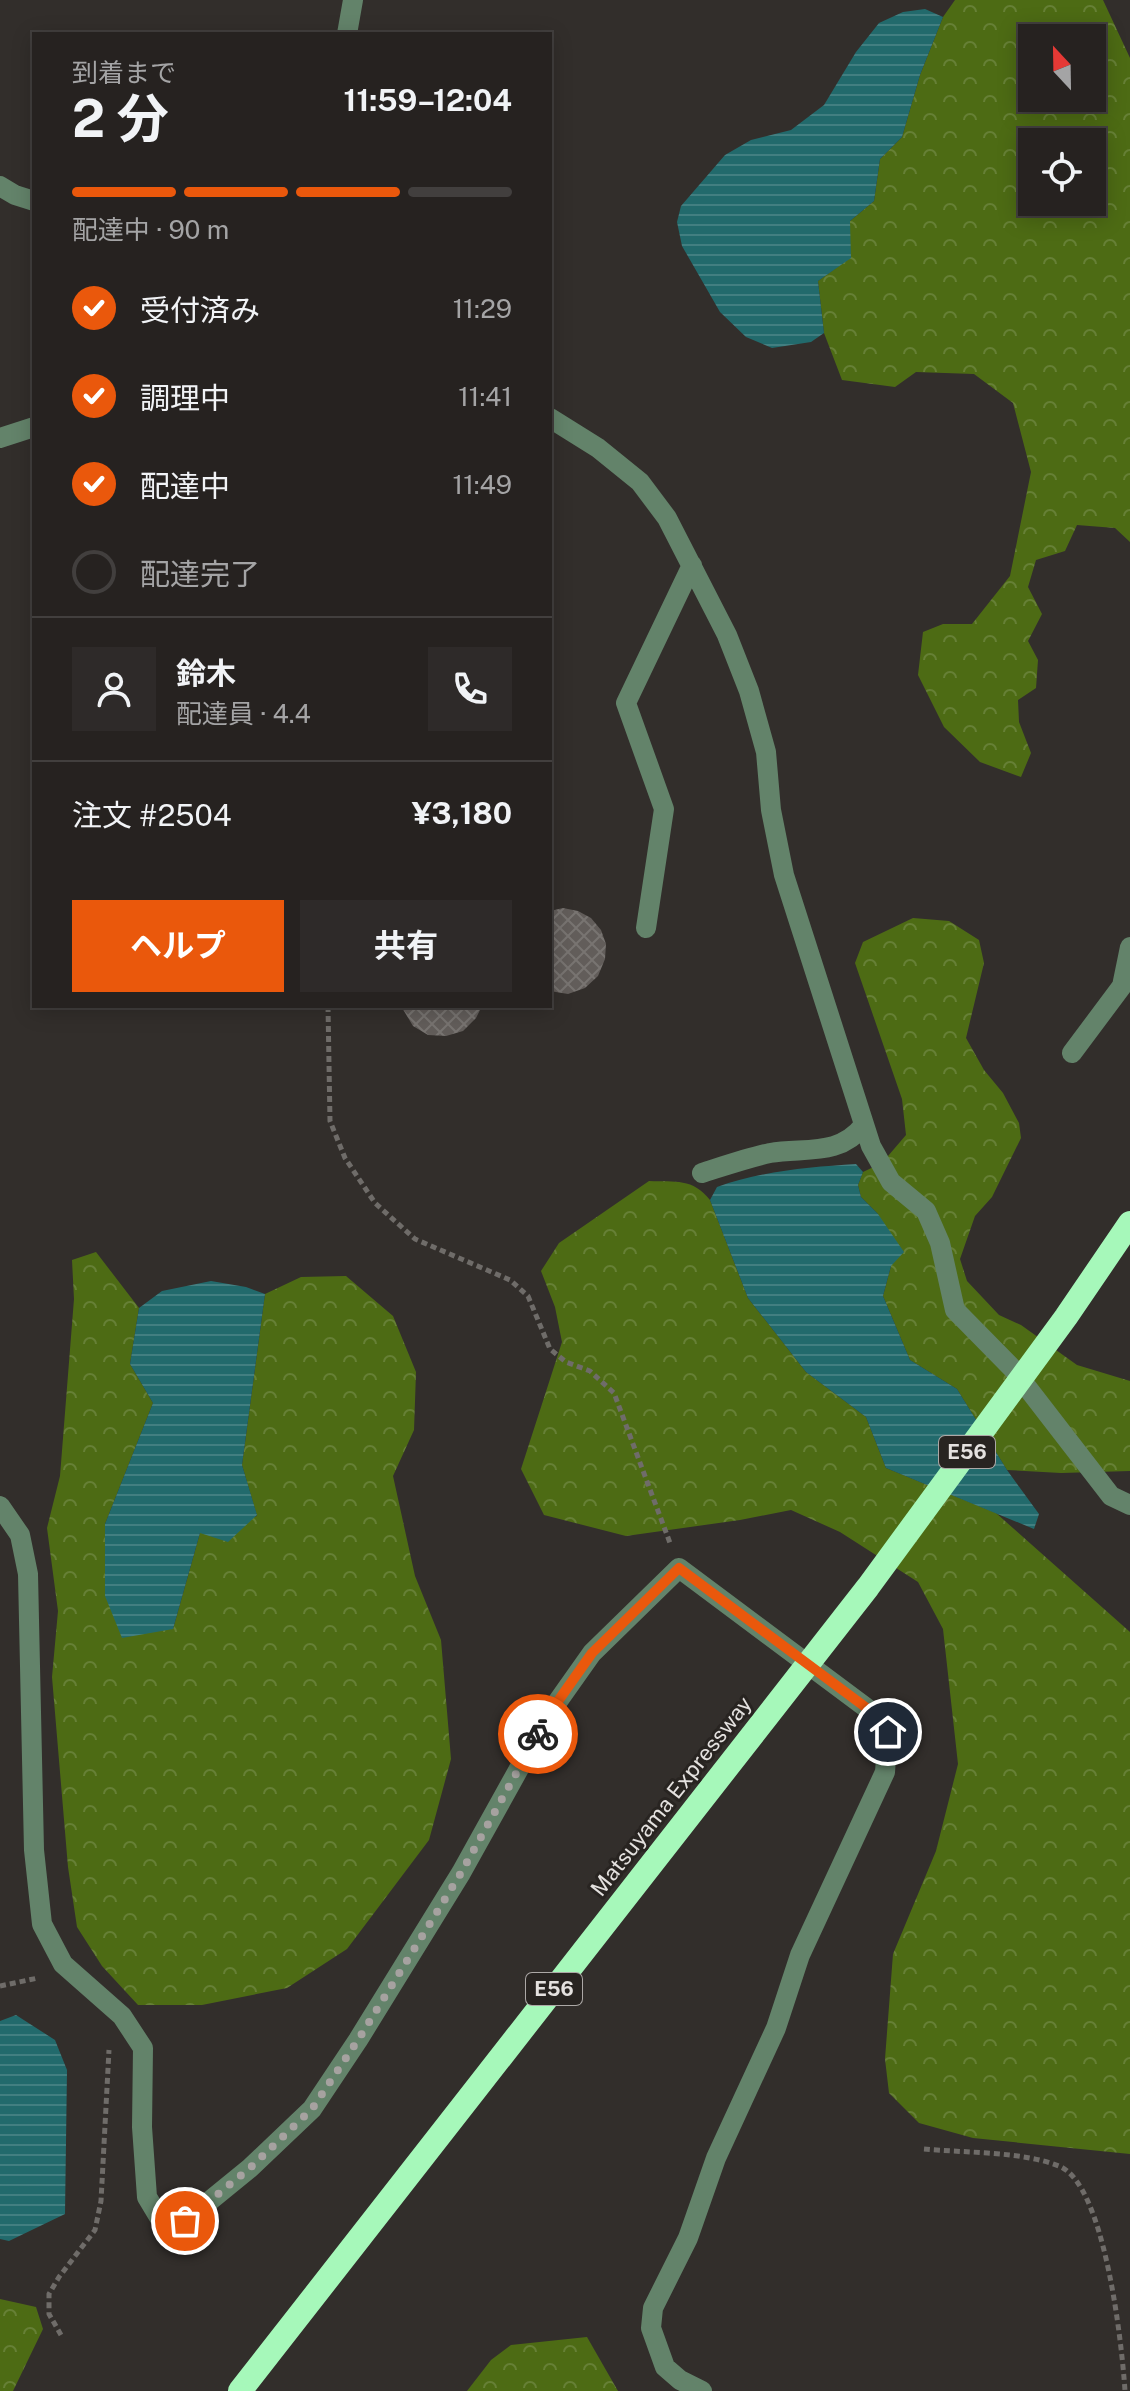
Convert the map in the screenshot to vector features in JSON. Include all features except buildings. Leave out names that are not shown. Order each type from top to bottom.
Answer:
[{"type":"highway","name":"Matsuyama Expressway","points":[[240,2391],[868,1587],[1066,1317],[1130,1223]]},
{"type":"street","points":[[347,32],[353,0]]},
{"type":"street","points":[[0,186],[32,200]]},
{"type":"street","points":[[552,419],[598,448],[640,482],[667,518],[727,635],[749,691],[766,752],[771,810],[784,875],[871,1146],[891,1182],[926,1211],[940,1243],[955,1310],[1013,1369],[1111,1496],[1130,1505]]},
{"type":"street","points":[[0,438],[32,428]]},
{"type":"street","points":[[646,928],[664,809],[626,703],[692,565]]},
{"type":"street","points":[[1072,1053],[1122,986],[1130,947]]},
{"type":"street","points":[[702,1173],[771,1153],[840,1145],[854,1138],[864,1125]]},
{"type":"street","points":[[0,1506],[20,1535],[28,1574],[34,1850],[42,1924],[63,1964],[122,2016],[143,2048],[142,2127],[147,2197],[159,2217],[185,2221],[250,2168],[312,2109],[461,1873],[551,1711],[592,1653],[687,1574],[876,1715],[888,1732],[885,1772],[800,1955],[776,2028],[716,2158],[688,2238],[653,2308],[651,2328],[665,2367],[680,2380],[702,2391]]},
{"type":"path","points":[[328,1008],[330,1121],[345,1158],[375,1203],[415,1239],[510,1280],[528,1296],[550,1349],[566,1362],[590,1371],[614,1393],[687,1574]]},
{"type":"path","points":[[0,1986],[44,1976],[63,1964]]},
{"type":"path","points":[[61,2335],[49,2314],[49,2294],[95,2230],[101,2201],[109,2042],[106,2001]]},
{"type":"path","points":[[924,2149],[1027,2158],[1062,2167],[1082,2187],[1111,2277],[1125,2391]]},
{"type":"green space","points":[[955,0],[1103,0],[1130,58],[1130,542],[1115,528],[1077,525],[1065,551],[1036,560],[1028,587],[1042,614],[1028,641],[1038,660],[1036,688],[1018,700],[1019,722],[1031,753],[1021,777],[980,762],[944,727],[918,675],[923,632],[943,624],[972,624],[1010,576],[1031,472],[1013,403],[974,374],[916,372],[895,387],[842,380],[824,333],[818,281],[850,258],[850,221],[874,201],[880,159],[902,137],[920,75],[943,17]]},
{"type":"green space","points":[[913,918],[949,921],[979,940],[984,963],[966,1038],[1019,1123],[1021,1138],[992,1197],[975,1216],[960,1259],[967,1281],[999,1315],[1021,1325],[1077,1365],[1130,1381],[1130,1471],[1061,1473],[1007,1470],[957,1389],[910,1360],[883,1296],[891,1266],[878,1214],[861,1197],[858,1185],[863,1172],[882,1163],[906,1135],[902,1099],[855,963],[863,942]]},
{"type":"green space","points":[[649,1181],[690,1185],[710,1200],[748,1298],[806,1372],[866,1417],[886,1468],[996,1513],[1130,1632],[1130,2154],[973,2138],[919,2123],[889,2093],[885,2059],[893,1954],[936,1851],[958,1764],[943,1629],[918,1582],[840,1532],[791,1510],[626,1536],[544,1515],[521,1469],[562,1342],[555,1307],[541,1271],[559,1243]]},
{"type":"green space","points":[[96,1252],[139,1308],[130,1364],[153,1403],[105,1524],[173,1629],[200,1533],[257,1516],[242,1465],[265,1294],[301,1277],[346,1276],[393,1316],[416,1372],[414,1430],[393,1476],[415,1576],[441,1640],[451,1759],[429,1840],[347,1949],[287,1988],[202,2005],[138,2005],[102,1966],[77,1927],[68,1867],[52,1677],[58,1611],[47,1528],[60,1476],[74,1299],[72,1260]]},
{"type":"green space","points":[[0,2299],[36,2307],[43,2329],[13,2391],[0,2391]]},
{"type":"green space","points":[[587,2337],[618,2391],[467,2391],[491,2360],[511,2345]]},
{"type":"water","points":[[925,9],[943,17],[920,75],[902,137],[880,159],[874,201],[850,221],[851,258],[818,281],[824,333],[811,342],[772,348],[746,337],[720,312],[682,246],[677,222],[681,206],[725,155],[751,140],[791,130],[824,105],[856,52],[879,23],[903,12]]},
{"type":"water","points":[[856,1164],[863,1172],[858,1185],[861,1197],[878,1214],[904,1252],[891,1266],[883,1296],[910,1360],[957,1389],[1007,1470],[1039,1514],[1034,1529],[886,1468],[866,1417],[806,1372],[748,1298],[710,1200],[717,1187],[768,1173]]},
{"type":"water","points":[[211,1281],[265,1294],[242,1465],[257,1515],[228,1542],[200,1533],[173,1629],[122,1638],[105,1596],[105,1524],[153,1403],[130,1364],[139,1308],[162,1291]]},
{"type":"water","points":[[16,2015],[55,2040],[67,2070],[65,2214],[9,2241],[0,2239],[0,2021]]},
{"type":"way so far","points":[[185,2221],[250,2168],[312,2109],[461,1873],[538,1734]]},
{"type":"route","points":[[538,1734],[592,1653],[679,1568],[876,1715],[888,1732]]}]
